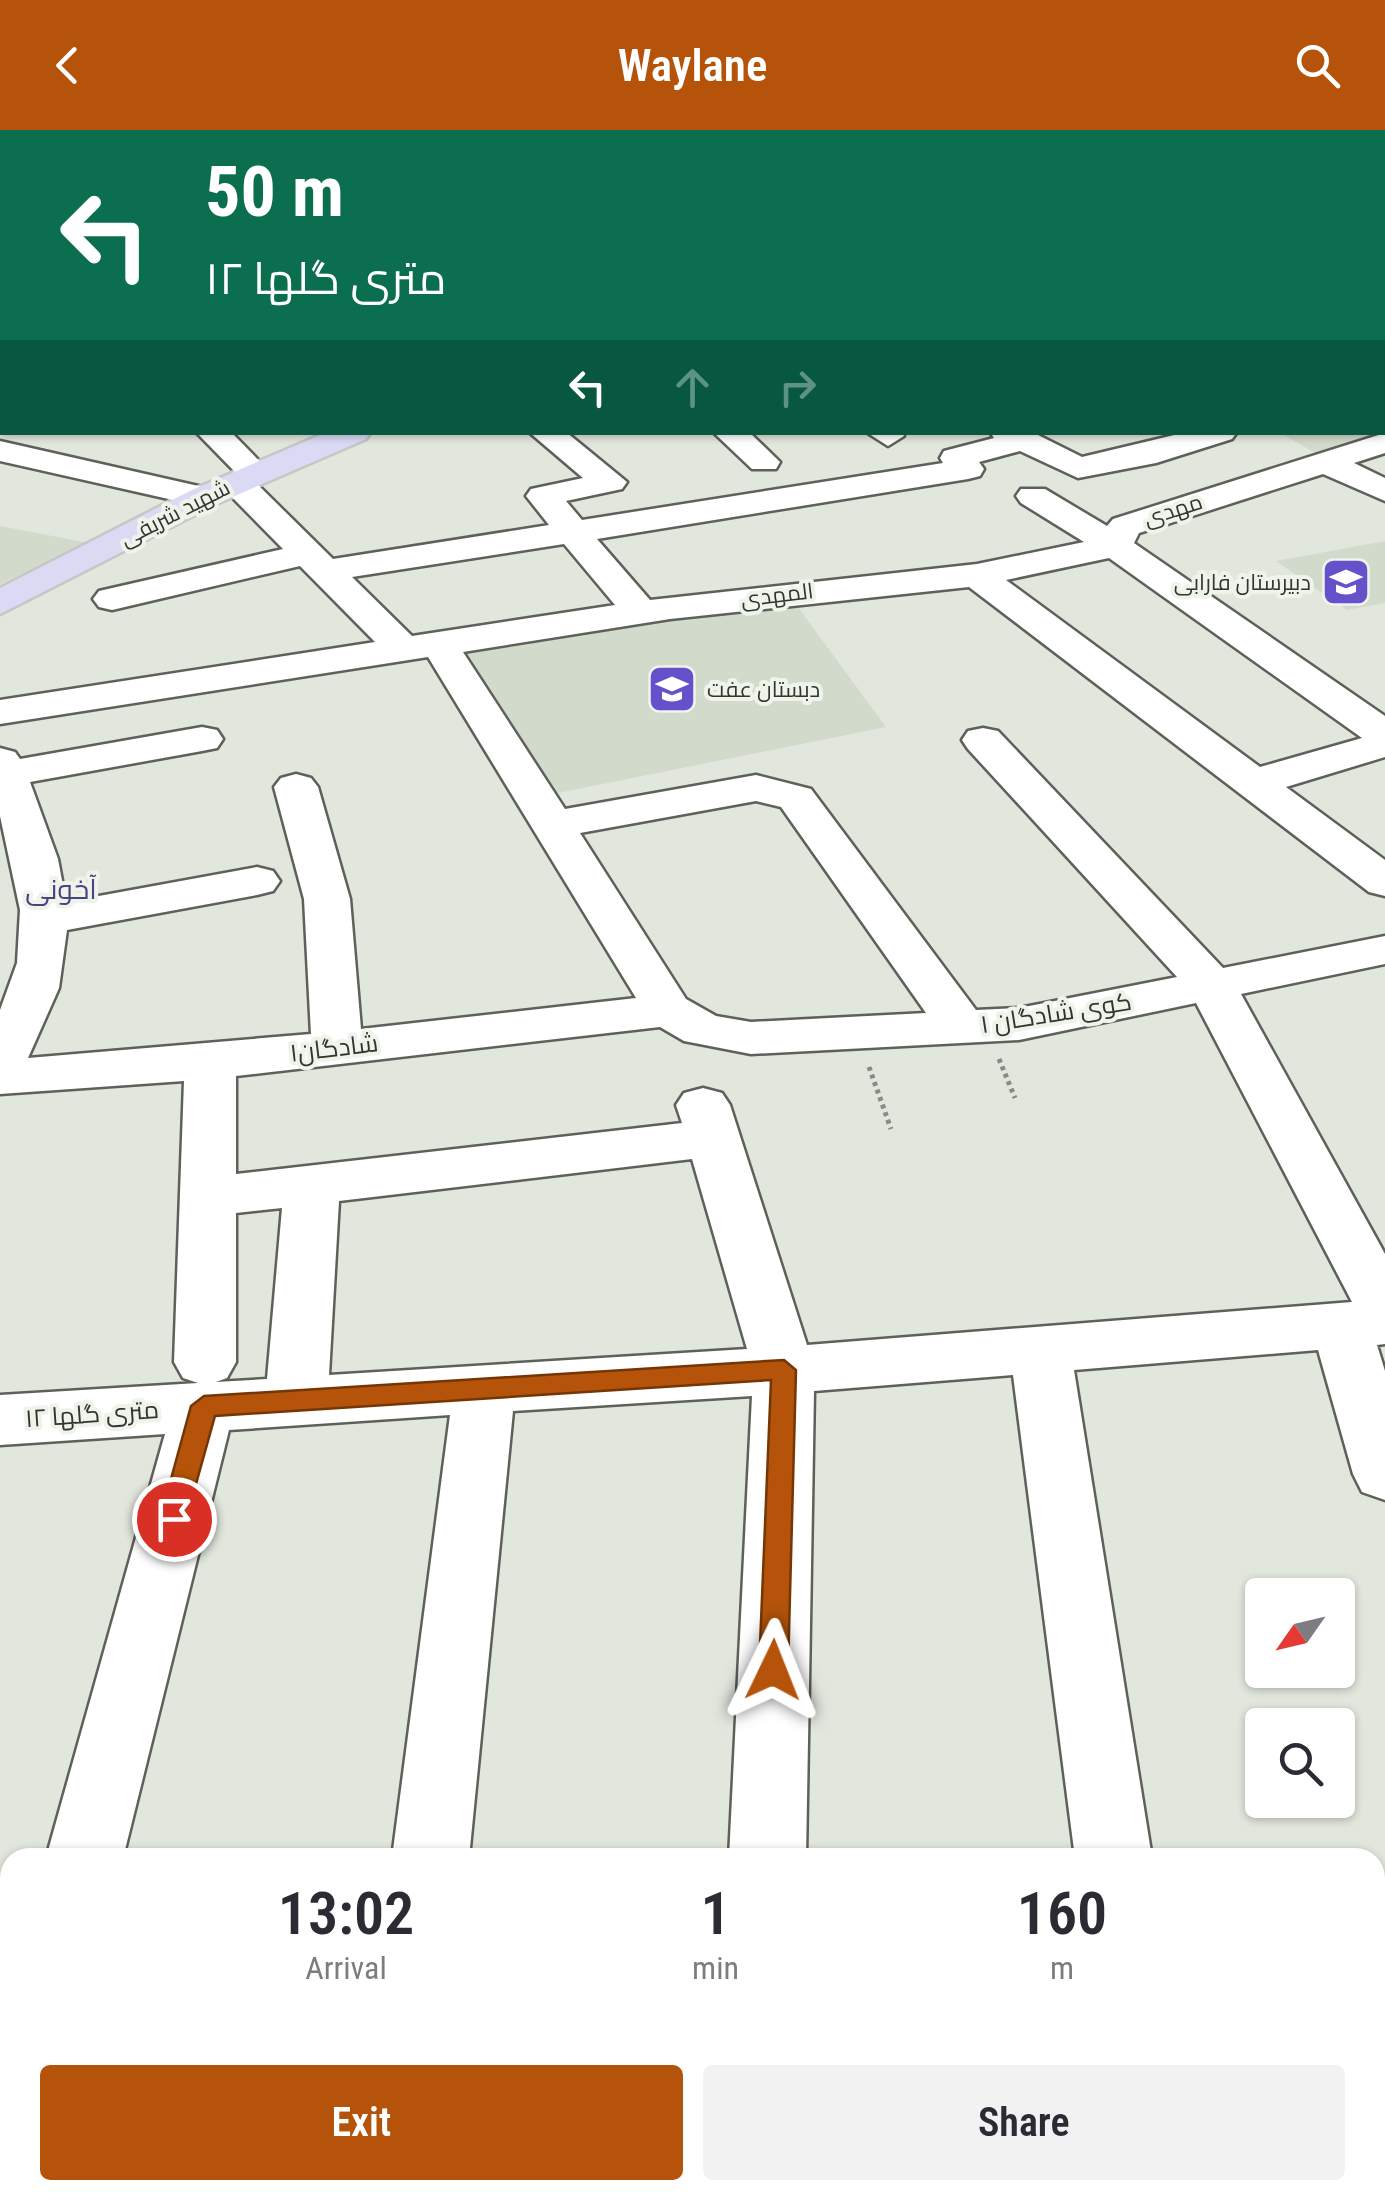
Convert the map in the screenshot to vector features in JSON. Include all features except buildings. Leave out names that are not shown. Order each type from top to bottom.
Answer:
[{"type":"main road","name":"شهید شریفی","points":[[0,603],[232,485],[348,435]]},
{"type":"street","points":[[8,453],[40,435]]},
{"type":"street","points":[[213,435],[232,485],[317,562],[420,644],[552,825],[668,1010]]},
{"type":"street","points":[[549,435],[610,482],[543,496],[640,612]]},
{"type":"street","points":[[732,435],[764,462]]},
{"type":"street","points":[[112,599],[317,562],[758,506],[968,468],[956,458],[1014,437],[1078,468],[1145,456],[1207,435]]},
{"type":"street","name":"مهدی","points":[[1385,443],[1299,460],[1125,526],[1115,546],[1385,735]]},
{"type":"street","points":[[8,453],[232,485]]},
{"type":"street","points":[[1299,460],[1385,491]]},
{"type":"street","points":[[1032,496],[1115,546]]},
{"type":"street","name":"المهدی","points":[[0,712],[640,612],[977,575],[1115,546]]},
{"type":"street","points":[[977,575],[1385,882]]},
{"type":"street","points":[[0,1063],[43,894],[18,860],[32,834],[4,776],[202,738]]},
{"type":"street","points":[[983,740],[1211,984],[1370,1319],[1385,1474]]},
{"type":"street","points":[[1253,783],[1385,744]]},
{"type":"street","points":[[296,787],[327,899],[337,1048]]},
{"type":"street","points":[[552,825],[756,788],[776,789],[796,798],[962,1027]]},
{"type":"street","points":[[27,952],[257,881]]},
{"type":"street","name":"کوی شادگان ۱","points":[[668,1010],[702,1030],[751,1038],[1019,1024],[1385,950]]},
{"type":"street","name":"شادگان۱","points":[[0,1077],[210,1062],[668,1010]]},
{"type":"street","points":[[87,1848],[205,1384],[210,1062]]},
{"type":"street","points":[[208,1197],[312,1185],[708,1122],[784,1370],[767,1848]]},
{"type":"street","points":[[296,1400],[312,1185]]},
{"type":"street","name":"۱۲ متری گلها","points":[[0,1420],[205,1384],[296,1400],[784,1370],[1370,1319]]},
{"type":"street","points":[[1040,1348],[1113,1848]]},
{"type":"street","points":[[431,1848],[485,1386]]},
{"type":"path","points":[[857,1033],[891,1130]]},
{"type":"shaded area","points":[[1284,435],[1385,435],[1319,455]]},
{"type":"shaded area","points":[[0,526],[89,543],[0,584]]},
{"type":"shaded area","name":"دبیرستان فارابی","points":[[1385,541],[1385,603],[1347,610],[1276,561]]},
{"type":"shaded area","name":"دبستان عفت","points":[[792,599],[886,727],[553,794],[461,651]]},
{"type":"place","name":"دبیرستان فارابی","points":[[1346,582]]},
{"type":"place","name":"دبستان عفت","points":[[672,689]]},
{"type":"district","name":"آخونی","points":[[61,889]]},
{"type":"route","points":[[174,1519],[204,1406],[784,1370],[773,1670]]}]
